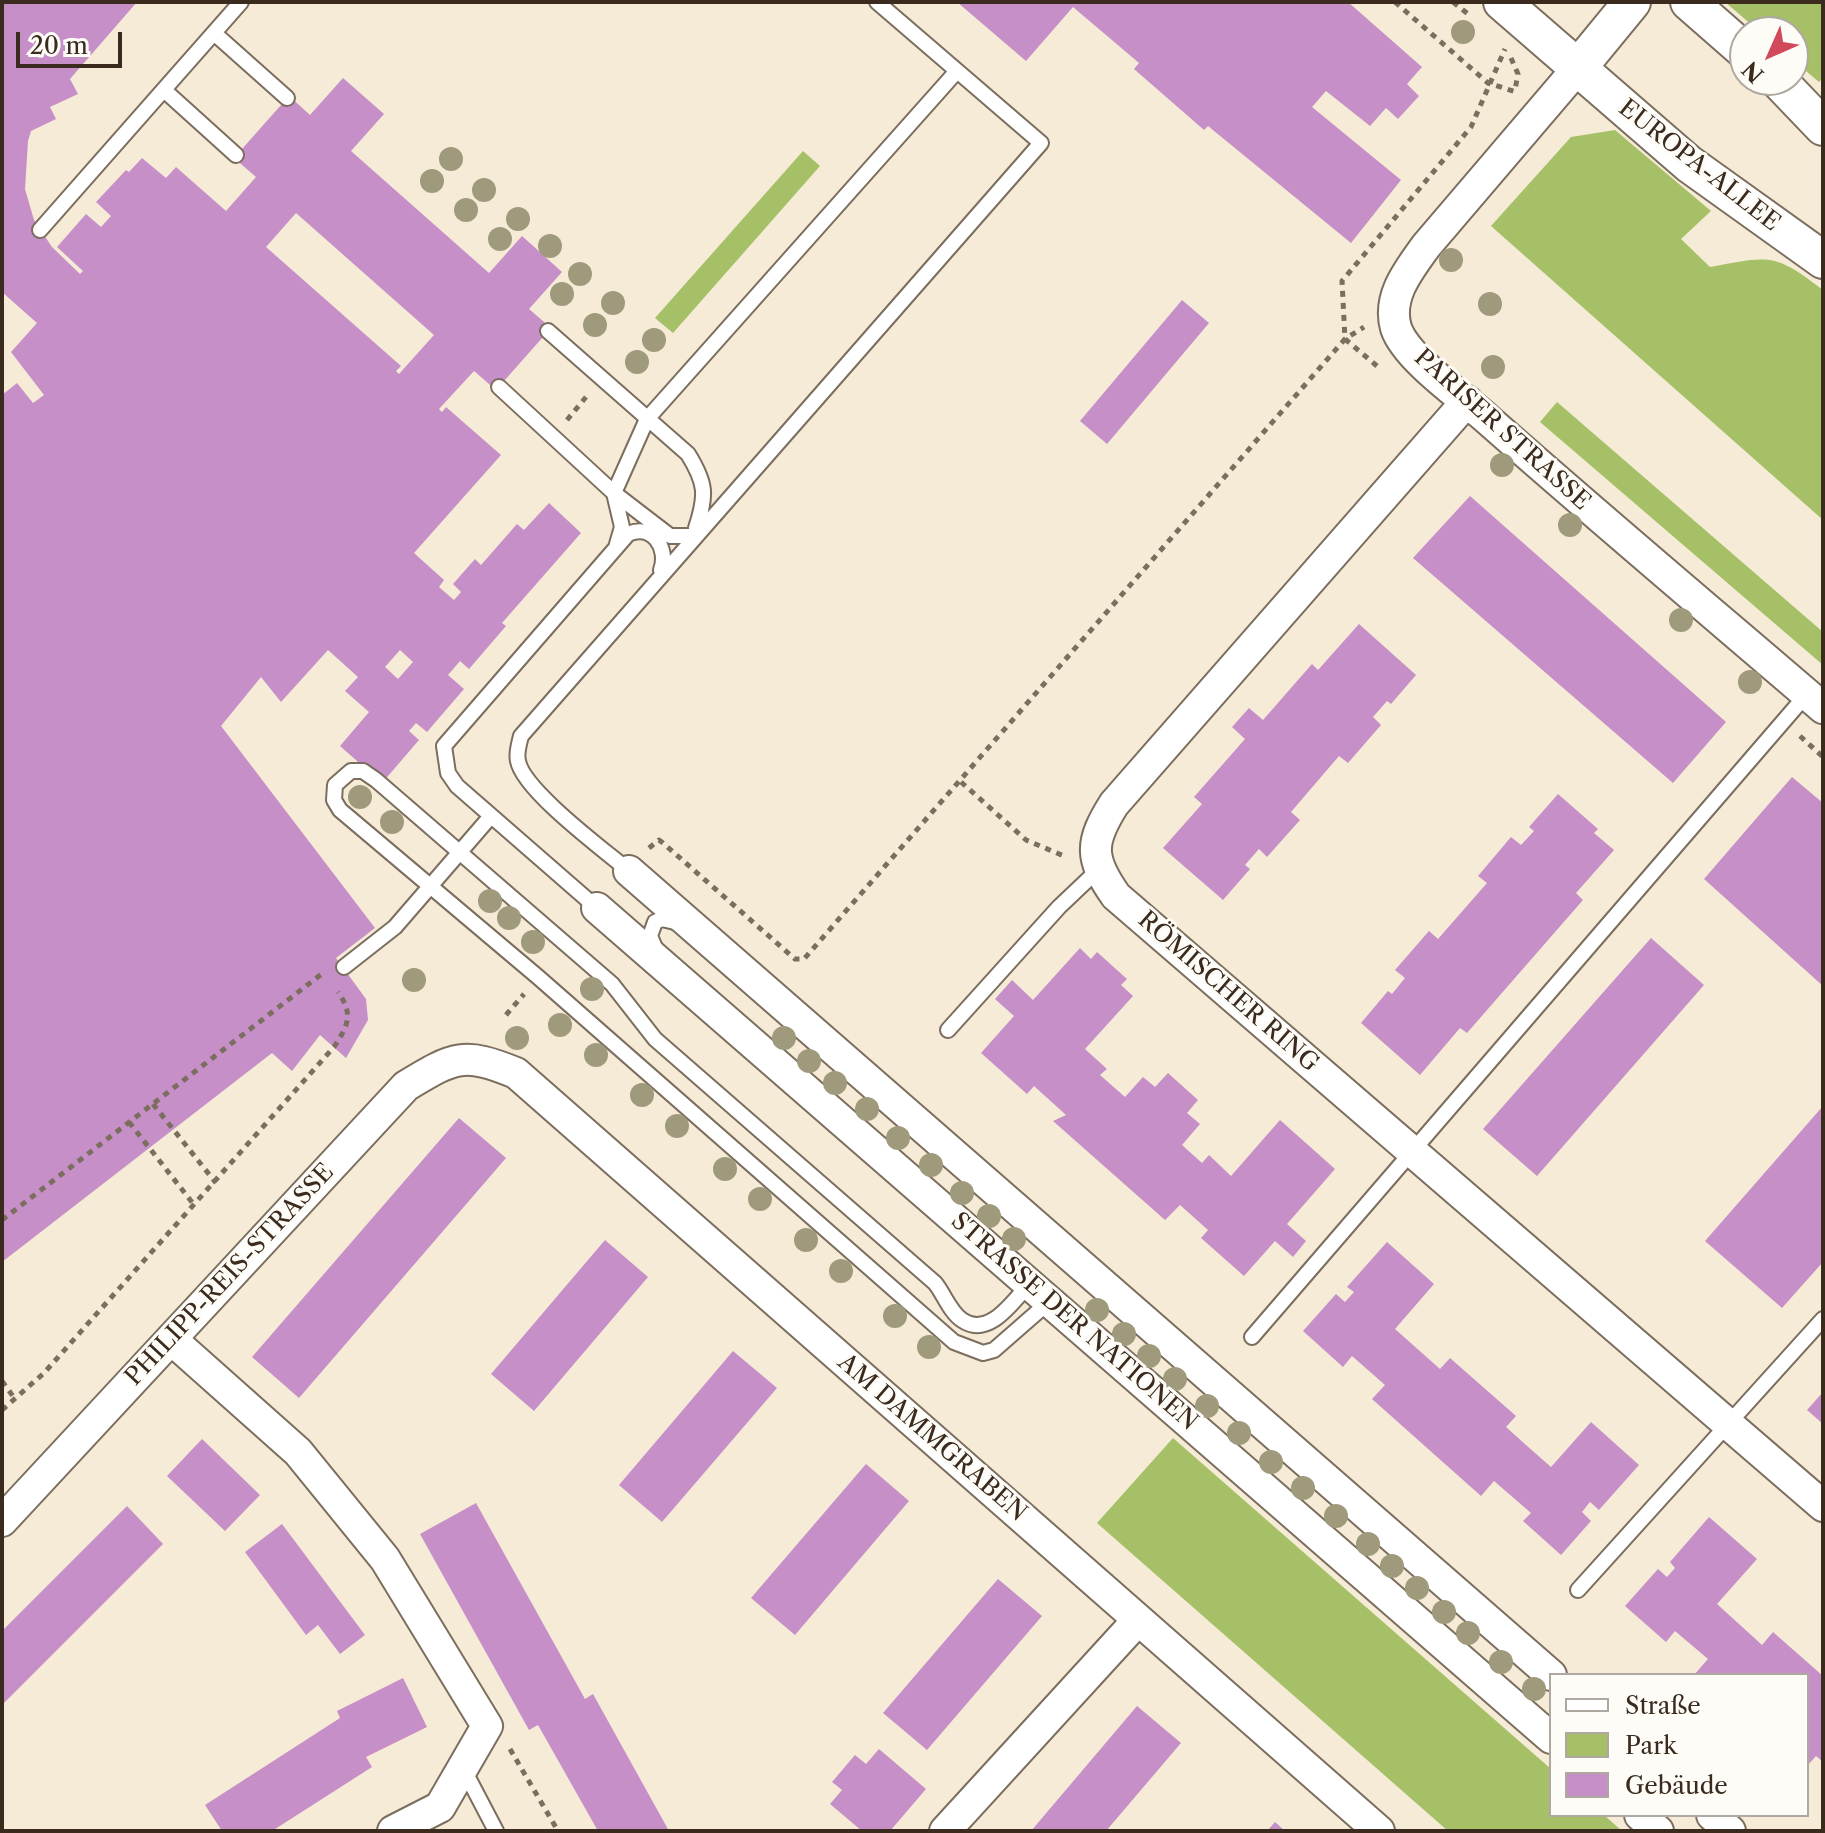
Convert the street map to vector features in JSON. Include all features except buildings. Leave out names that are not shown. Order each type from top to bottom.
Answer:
[{"type":"street","name":"EUROPA-ALLEE","points":[[1502,2],[1577,69],[1723,190],[1823,260]]},
{"type":"street","points":[[1577,69],[1632,2]]},
{"type":"street","points":[[1689,2],[1729,37]]},
{"type":"street","name":"PARISER STRASSE","points":[[1577,69],[1426,246],[1405,275],[1392,309],[1397,332],[1413,353],[1467,401],[1815,701]]},
{"type":"street","points":[[1793,96],[1823,127]]},
{"type":"street","points":[[1098,870],[1095,835],[1114,804],[1467,401]]},
{"type":"street","name":"RÖMISCHER RING","points":[[1098,870],[1116,896],[1823,1506]]},
{"type":"street","name":"STRASSE DER NATIONEN","points":[[629,871],[1549,1673]]},
{"type":"street","name":"STRASSE DER NATIONEN","points":[[597,908],[1549,1736]]},
{"type":"street","name":"PHILIPP-REIS-STRASSE","points":[[2,1521],[406,1086],[438,1066],[476,1057]]},
{"type":"street","name":"AM DAMMGRABEN","points":[[476,1057],[516,1073],[1379,1831]]},
{"type":"street","points":[[171,1339],[298,1452],[385,1559],[487,1726],[463,1768],[446,1819],[393,1831]]},
{"type":"street","points":[[945,1831],[1138,1620]]},
{"type":"street","points":[[1642,1817],[1658,1831]]},
{"type":"street","points":[[1714,1817],[1730,1831]]},
{"type":"lane","points":[[40,230],[241,2]]},
{"type":"lane","points":[[629,871],[547,800],[523,774],[518,748],[529,725],[1041,143],[877,2]]},
{"type":"lane","points":[[214,33],[287,98]]},
{"type":"lane","points":[[617,544],[622,527],[614,493],[647,419],[957,71]]},
{"type":"lane","points":[[164,90],[236,155]]},
{"type":"lane","points":[[548,331],[688,454],[704,479],[703,508],[693,536]]},
{"type":"lane","points":[[499,387],[614,493],[670,536],[693,536]]},
{"type":"lane","points":[[597,908],[457,786],[448,773],[444,746],[617,544],[637,530],[648,532],[664,549],[660,574]]},
{"type":"lane","points":[[1252,1337],[1412,1150],[1815,701]]},
{"type":"lane","points":[[351,771],[363,771],[459,852],[612,984],[655,1039],[935,1283],[960,1319],[971,1325],[992,1321],[1040,1292],[1011,1339],[994,1350],[983,1353],[954,1342],[340,810],[334,800],[335,785],[351,771]]},
{"type":"lane","points":[[344,967],[395,927],[491,816]]},
{"type":"lane","points":[[948,1030],[1059,907],[1098,870]]},
{"type":"lane","points":[[666,967],[650,936],[655,922],[671,920],[698,930]]},
{"type":"lane","points":[[1578,1590],[1730,1426],[1823,1319]]},
{"type":"lane","points":[[463,1768],[496,1831]]},
{"type":"path","points":[[1395,2],[1488,83],[1514,91],[1541,112]]},
{"type":"path","points":[[670,849],[799,961],[961,782],[1345,339]]},
{"type":"path","points":[[566,421],[590,394]]},
{"type":"path","points":[[961,782],[1026,840]]},
{"type":"path","points":[[2,1220],[324,972],[349,1007],[349,1023],[334,1047],[44,1373],[2,1410]]},
{"type":"path","points":[[506,1015],[531,986]]},
{"type":"path","points":[[153,1104],[216,1183]]},
{"type":"path","points":[[129,1122],[195,1206]]},
{"type":"path","points":[[2,1381],[15,1399]]},
{"type":"path","points":[[487,1726],[517,1757],[558,1831]]},
{"type":"green space","points":[[1725,2],[1823,2],[1823,78],[1819,82],[1809,74],[1809,16],[1741,16]]},
{"type":"green space","points":[[1615,130],[1711,211],[1681,239],[1710,267],[1770,260],[1793,269],[1823,290],[1823,520],[1491,226],[1571,137]]},
{"type":"green space","points":[[803,151],[820,166],[673,333],[655,318]]},
{"type":"green space","points":[[1557,402],[1823,632],[1823,665],[1540,422]]},
{"type":"green space","points":[[1173,1438],[1549,1767],[1549,1817],[1606,1817],[1622,1831],[1448,1831],[1097,1523]]}]
